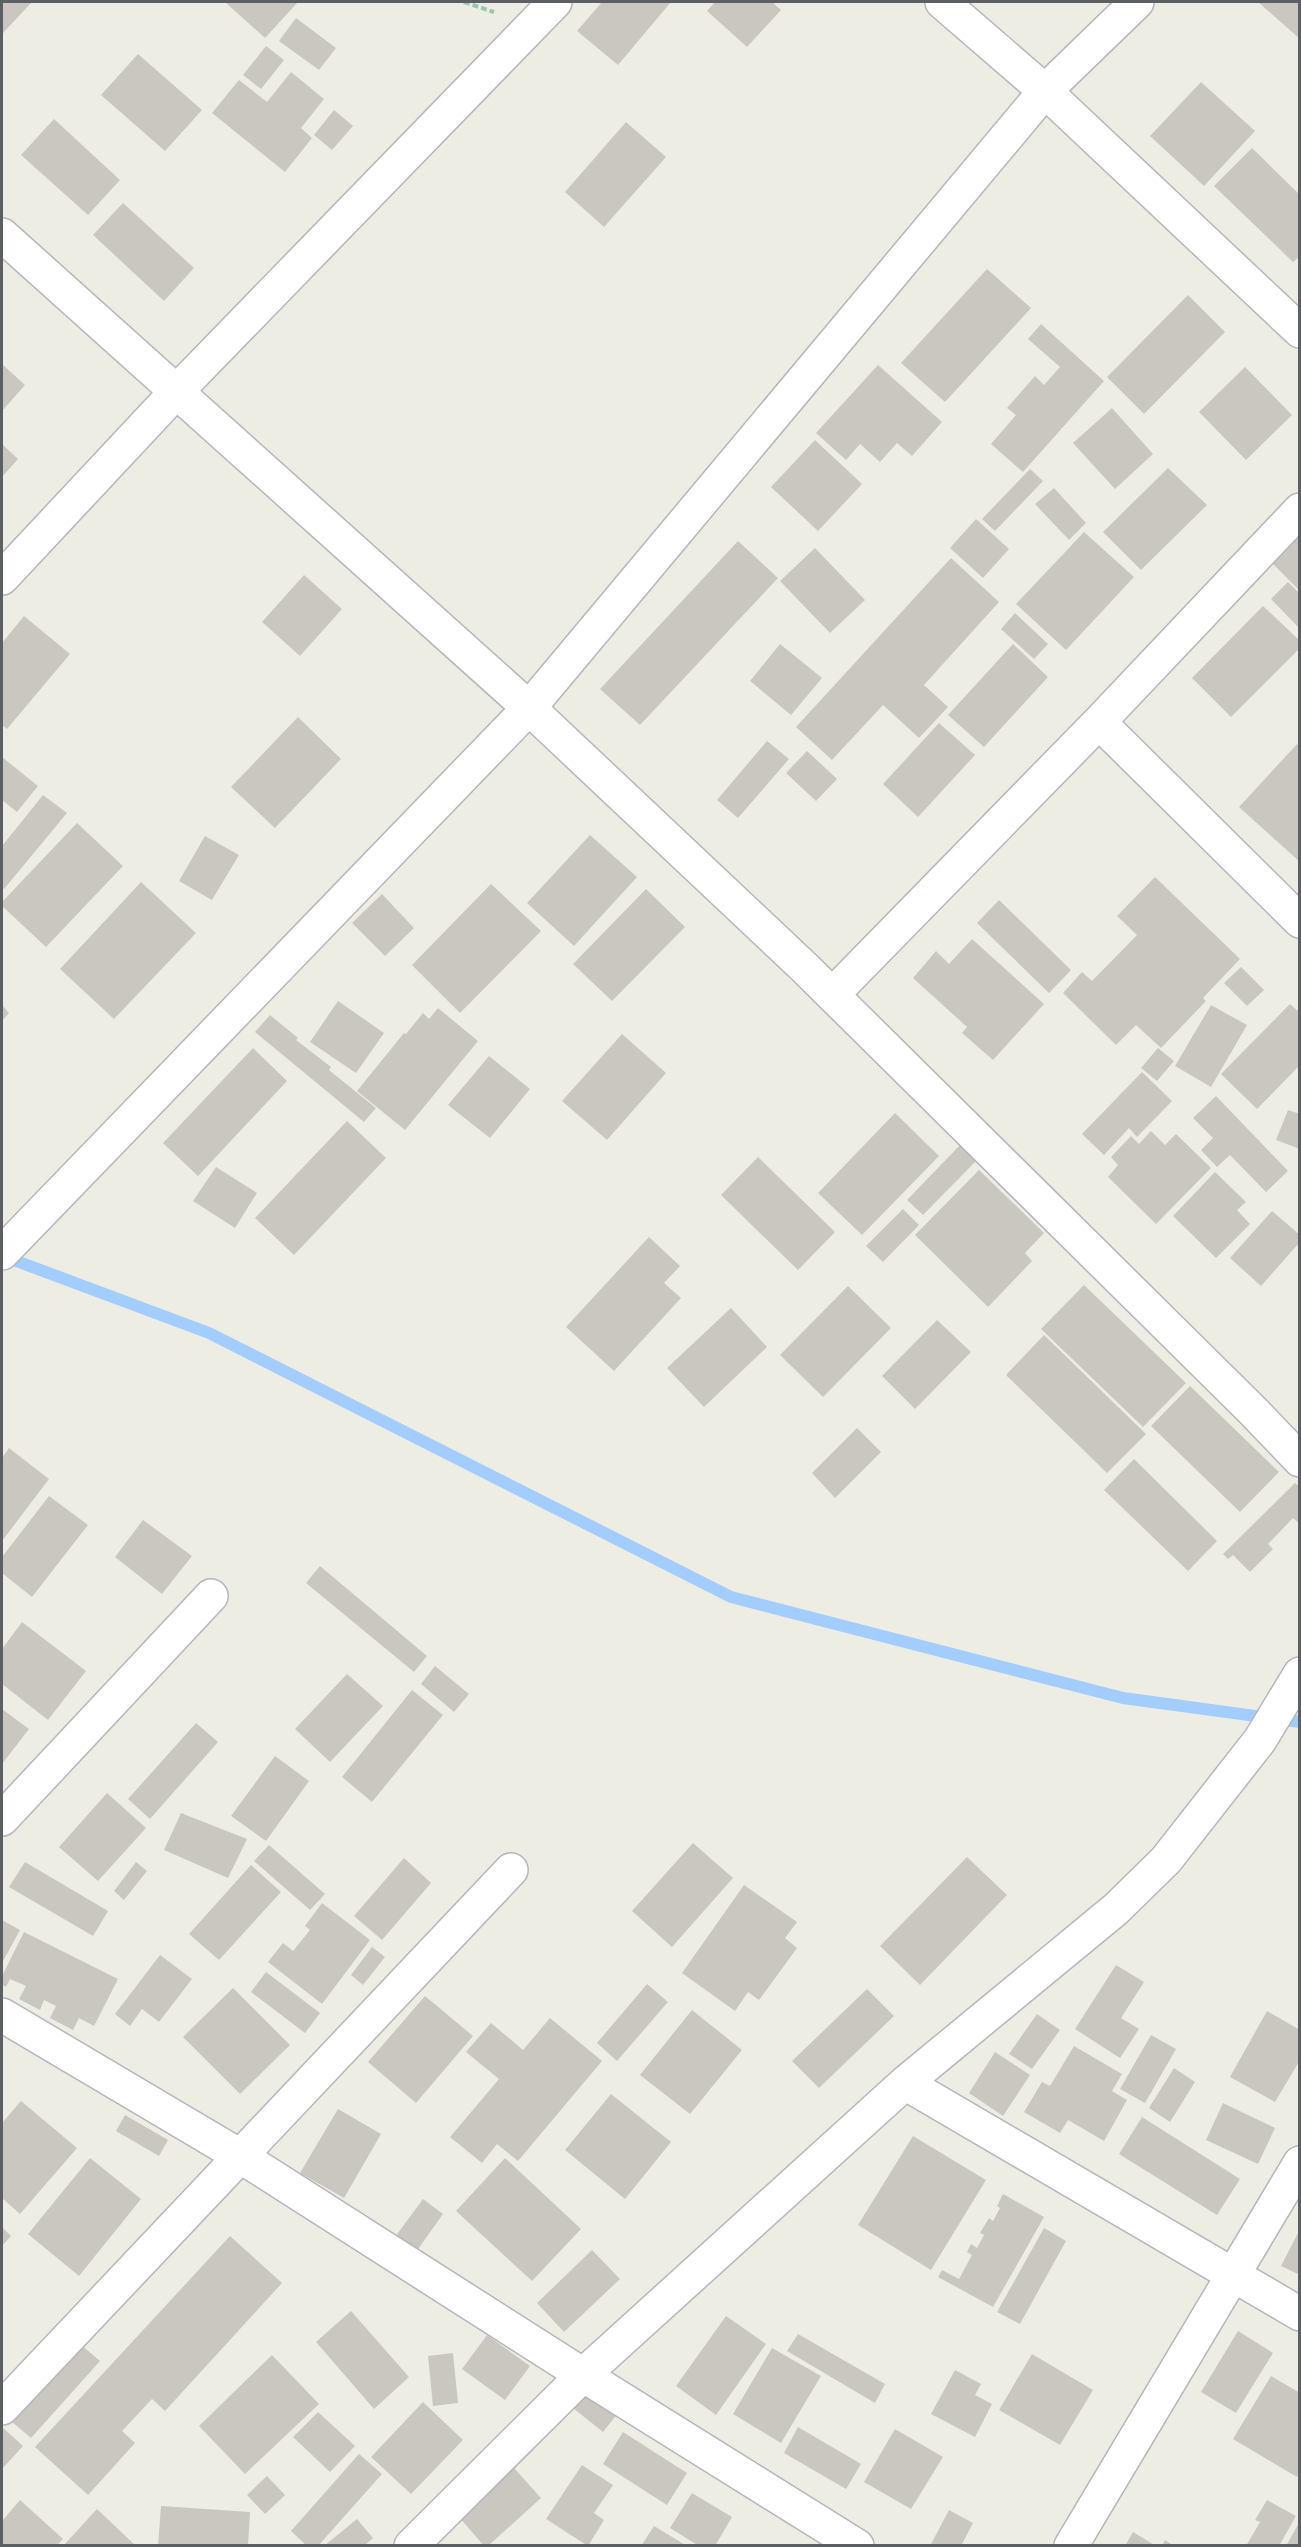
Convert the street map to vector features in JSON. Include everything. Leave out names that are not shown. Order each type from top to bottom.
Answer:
[{"type":"street","points":[[2,578],[176,392],[555,2]]},
{"type":"street","points":[[942,2],[1045,91],[1299,331]]},
{"type":"street","points":[[2,1253],[529,708],[1045,91],[1137,2]]},
{"type":"street","points":[[2,235],[529,708],[832,995],[1238,1396],[1299,1460]]},
{"type":"street","points":[[832,995],[1099,722],[1299,510]]},
{"type":"street","points":[[1099,722],[1299,921]]},
{"type":"street","points":[[2,1819],[211,1596]]},
{"type":"street","points":[[411,2546],[584,2375],[905,2083],[1116,1909],[1166,1860],[1260,1740],[1299,1674]]},
{"type":"street","points":[[2,2408],[511,1870]]},
{"type":"street","points":[[2,2015],[240,2156],[857,2546]]},
{"type":"street","points":[[905,2083],[1299,2314]]},
{"type":"street","points":[[1071,2546],[1299,2163]]},
{"type":"building","points":[[2,2],[32,2],[3,33],[2,32]]},
{"type":"building","points":[[225,2],[298,2],[265,38]]},
{"type":"building","points":[[602,2],[671,2],[618,65],[577,31]]},
{"type":"building","points":[[715,2],[772,2],[781,10],[747,47],[707,11]]},
{"type":"building","points":[[1258,2],[1300,2],[1300,39]]},
{"type":"building","points":[[296,18],[336,48],[319,70],[279,41]]},
{"type":"building","points":[[266,46],[284,60],[261,89],[243,75]]},
{"type":"building","points":[[138,54],[202,110],[165,151],[101,95]]},
{"type":"building","points":[[291,72],[324,99],[301,128],[312,138],[285,172],[212,113],[239,80],[267,102]]},
{"type":"building","points":[[1201,82],[1255,131],[1204,186],[1150,136]]},
{"type":"building","points":[[334,110],[353,126],[332,150],[314,135]]},
{"type":"building","points":[[54,119],[120,180],[88,215],[21,155]]},
{"type":"building","points":[[626,122],[666,157],[604,227],[565,192]]},
{"type":"building","points":[[1252,148],[1300,195],[1300,256],[1293,262],[1214,186]]},
{"type":"building","points":[[123,203],[194,268],[164,301],[93,235]]},
{"type":"building","points":[[987,269],[1031,308],[945,402],[901,363]]},
{"type":"building","points":[[1188,295],[1225,332],[1144,414],[1107,377]]},
{"type":"building","points":[[1041,324],[1104,381],[1023,472],[991,444],[1016,415],[1007,408],[1035,376],[1044,385],[1060,367],[1028,339]]},
{"type":"building","points":[[2,364],[25,385],[2,411]]},
{"type":"building","points":[[878,365],[942,422],[912,456],[897,443],[880,462],[860,444],[846,460],[816,433]]},
{"type":"building","points":[[1245,367],[1292,415],[1246,460],[1199,412]]},
{"type":"building","points":[[1112,408],[1153,454],[1115,489],[1073,443]]},
{"type":"building","points":[[815,440],[862,484],[818,531],[771,487]]},
{"type":"building","points":[[2,444],[18,459],[2,477]]},
{"type":"building","points":[[1168,468],[1207,505],[1141,570],[1103,532]]},
{"type":"building","points":[[1030,469],[1043,481],[995,531],[982,519]]},
{"type":"building","points":[[1054,488],[1086,523],[1069,540],[1035,504]]},
{"type":"building","points":[[976,519],[1009,549],[983,578],[950,548]]},
{"type":"building","points":[[1084,532],[1134,577],[1066,650],[1016,604]]},
{"type":"building","points":[[1300,533],[1300,591],[1270,561]]},
{"type":"building","points":[[738,541],[778,578],[640,725],[600,689]]},
{"type":"building","points":[[815,548],[865,600],[830,633],[780,581]]},
{"type":"building","points":[[951,558],[999,602],[924,685],[948,707],[919,738],[883,705],[832,760],[796,727]]},
{"type":"building","points":[[304,575],[342,609],[300,656],[262,622]]},
{"type":"building","points":[[1288,582],[1300,594],[1300,629],[1271,599]]},
{"type":"building","points":[[1263,606],[1300,641],[1300,648],[1231,717],[1192,678]]},
{"type":"building","points":[[1015,613],[1048,644],[1034,659],[1001,629]]},
{"type":"building","points":[[24,616],[70,654],[7,729],[2,725],[2,643]]},
{"type":"building","points":[[780,644],[822,678],[791,715],[750,681]]},
{"type":"building","points":[[1013,644],[1048,677],[984,747],[948,715]]},
{"type":"building","points":[[298,717],[341,759],[275,828],[231,787]]},
{"type":"building","points":[[939,723],[975,755],[918,817],[883,784]]},
{"type":"building","points":[[767,741],[789,759],[738,818],[717,800]]},
{"type":"building","points":[[1297,744],[1300,746],[1300,862],[1239,807]]},
{"type":"building","points":[[807,751],[837,779],[816,801],[786,773]]},
{"type":"building","points":[[2,757],[38,786],[17,812],[2,800]]},
{"type":"building","points":[[43,795],[67,813],[4,889],[2,887],[2,846]]},
{"type":"building","points":[[77,823],[123,866],[46,947],[2,906],[2,902]]},
{"type":"building","points":[[590,835],[637,877],[574,946],[527,903]]},
{"type":"building","points":[[205,836],[239,855],[212,900],[179,881]]},
{"type":"building","points":[[1155,877],[1240,959],[1203,998],[1206,1001],[1161,1048],[1136,1025],[1116,1045],[1063,993],[1082,972],[1092,981],[1137,935],[1117,916]]},
{"type":"building","points":[[141,882],[196,933],[114,1019],[60,969]]},
{"type":"building","points":[[491,884],[541,931],[460,1013],[412,965]]},
{"type":"building","points":[[646,889],[685,927],[612,1001],[573,964]]},
{"type":"building","points":[[382,894],[414,928],[385,956],[352,923]]},
{"type":"building","points":[[999,900],[1071,970],[1049,993],[977,923]]},
{"type":"building","points":[[972,939],[1044,1004],[993,1060],[962,1033],[967,1027],[913,978],[936,951],[949,964]]},
{"type":"building","points":[[1241,967],[1264,990],[1247,1006],[1224,983]]},
{"type":"building","points":[[338,1001],[384,1033],[356,1073],[310,1042]]},
{"type":"building","points":[[1290,1004],[1300,1013],[1300,1065],[1257,1109],[1221,1074]]},
{"type":"building","points":[[2,1005],[9,1013],[2,1021]]},
{"type":"building","points":[[1211,1005],[1247,1025],[1211,1087],[1175,1066]]},
{"type":"building","points":[[438,1008],[478,1041],[405,1130],[357,1091],[423,1013],[429,1019]]},
{"type":"building","points":[[270,1015],[298,1038],[296,1040],[331,1067],[329,1070],[376,1108],[364,1122],[255,1032]]},
{"type":"building","points":[[622,1034],[666,1073],[607,1140],[562,1101]]},
{"type":"building","points":[[253,1048],[287,1081],[198,1176],[163,1143]]},
{"type":"building","points":[[1158,1048],[1174,1061],[1157,1081],[1141,1068]]},
{"type":"building","points":[[489,1056],[530,1089],[490,1138],[448,1105]]},
{"type":"building","points":[[1142,1072],[1172,1101],[1137,1137],[1129,1128],[1104,1155],[1082,1134]]},
{"type":"building","points":[[1216,1096],[1288,1171],[1266,1192],[1230,1155],[1217,1167],[1201,1150],[1213,1138],[1193,1118]]},
{"type":"building","points":[[1288,1110],[1300,1114],[1300,1149],[1276,1140]]},
{"type":"building","points":[[895,1113],[939,1156],[862,1235],[818,1193]]},
{"type":"building","points":[[347,1121],[386,1158],[294,1255],[255,1218]]},
{"type":"building","points":[[1151,1131],[1165,1145],[1176,1134],[1211,1168],[1156,1224],[1108,1177],[1118,1165],[1111,1157],[1131,1136],[1139,1144]]},
{"type":"building","points":[[962,1143],[978,1159],[923,1215],[907,1200]]},
{"type":"building","points":[[758,1157],[835,1232],[798,1270],[721,1195]]},
{"type":"building","points":[[216,1167],[257,1193],[235,1228],[193,1201]]},
{"type":"building","points":[[979,1170],[1044,1233],[1025,1253],[1032,1261],[988,1307],[915,1235]]},
{"type":"building","points":[[1215,1172],[1246,1202],[1237,1210],[1250,1224],[1216,1258],[1173,1216]]},
{"type":"building","points":[[903,1209],[919,1225],[883,1262],[866,1246]]},
{"type":"building","points":[[1272,1211],[1300,1235],[1300,1242],[1261,1286],[1230,1258]]},
{"type":"building","points":[[649,1237],[680,1266],[664,1283],[681,1298],[614,1371],[566,1327]]},
{"type":"building","points":[[1084,1285],[1186,1383],[1143,1427],[1041,1329]]},
{"type":"building","points":[[848,1286],[891,1328],[823,1397],[780,1355]]},
{"type":"building","points":[[731,1308],[767,1347],[704,1407],[667,1368]]},
{"type":"building","points":[[937,1320],[971,1352],[915,1409],[882,1376]]},
{"type":"building","points":[[1044,1335],[1146,1434],[1107,1473],[1006,1375]]},
{"type":"building","points":[[1190,1386],[1279,1472],[1240,1512],[1151,1426]]},
{"type":"building","points":[[857,1428],[881,1452],[835,1498],[812,1473]]},
{"type":"building","points":[[9,1448],[49,1479],[2,1541],[2,1458]]},
{"type":"building","points":[[1134,1459],[1217,1541],[1188,1571],[1104,1490]]},
{"type":"building","points":[[1295,1483],[1300,1487],[1300,1524],[1293,1518],[1268,1544],[1273,1549],[1250,1572],[1233,1555],[1228,1559],[1223,1554]]},
{"type":"building","points":[[49,1496],[88,1525],[32,1597],[2,1573],[2,1557]]},
{"type":"building","points":[[143,1520],[192,1556],[162,1594],[115,1557]]},
{"type":"building","points":[[320,1566],[427,1656],[414,1672],[306,1583]]},
{"type":"building","points":[[22,1622],[86,1671],[48,1720],[2,1684],[2,1649]]},
{"type":"building","points":[[435,1666],[469,1694],[454,1712],[421,1684]]},
{"type":"building","points":[[347,1674],[383,1706],[330,1762],[295,1729]]},
{"type":"building","points":[[412,1690],[443,1715],[372,1802],[342,1777]]},
{"type":"building","points":[[2,1709],[29,1729],[2,1764]]},
{"type":"building","points":[[196,1723],[218,1742],[150,1819],[128,1799]]},
{"type":"building","points":[[275,1756],[309,1781],[266,1841],[231,1816]]},
{"type":"building","points":[[107,1793],[146,1828],[98,1881],[59,1847]]},
{"type":"building","points":[[181,1813],[247,1839],[228,1878],[164,1850]]},
{"type":"building","points":[[693,1843],[733,1878],[672,1947],[632,1911]]},
{"type":"building","points":[[269,1845],[325,1894],[310,1910],[254,1861]]},
{"type":"building","points":[[967,1857],[1007,1895],[920,1985],[880,1946]]},
{"type":"building","points":[[404,1858],[431,1883],[382,1940],[354,1916]]},
{"type":"building","points":[[25,1862],[108,1911],[93,1936],[9,1887]]},
{"type":"building","points":[[136,1862],[147,1871],[124,1900],[114,1891]]},
{"type":"building","points":[[251,1865],[281,1892],[219,1960],[189,1934]]},
{"type":"building","points":[[744,1885],[797,1922],[785,1938],[797,1948],[759,2000],[748,1992],[735,2011],[682,1973]]},
{"type":"building","points":[[322,1903],[370,1940],[322,2004],[268,1962],[283,1943],[293,1951],[310,1930],[305,1926]]},
{"type":"building","points":[[2,1920],[20,1930],[2,1963]]},
{"type":"building","points":[[24,1932],[118,1979],[94,2026],[79,2018],[73,2030],[50,2018],[56,2006],[44,2000],[40,2010],[19,1999],[26,1986],[10,1979],[6,1987],[2,1985],[2,1976]]},
{"type":"building","points":[[372,1947],[385,1957],[363,1985],[351,1975]]},
{"type":"building","points":[[160,1955],[192,1979],[159,2022],[142,2009],[130,2026],[115,2014]]},
{"type":"building","points":[[1116,1965],[1144,1982],[1121,2018],[1139,2029],[1120,2058],[1075,2029]]},
{"type":"building","points":[[266,1972],[320,2013],[305,2033],[251,1992]]},
{"type":"building","points":[[647,1984],[668,2002],[617,2061],[597,2043]]},
{"type":"building","points":[[233,1988],[290,2045],[240,2094],[183,2037]]},
{"type":"building","points":[[867,1989],[894,2016],[819,2088],[792,2061]]},
{"type":"building","points":[[425,1996],[473,2036],[416,2103],[368,2062]]},
{"type":"building","points":[[692,2010],[742,2050],[690,2114],[640,2075]]},
{"type":"building","points":[[1267,2011],[1300,2030],[1300,2060],[1275,2102],[1230,2077]]},
{"type":"building","points":[[1037,2014],[1060,2030],[1032,2069],[1009,2054]]},
{"type":"building","points":[[550,2018],[602,2061],[518,2161],[497,2144],[482,2163],[450,2137],[499,2079],[466,2052],[491,2023],[523,2050]]},
{"type":"building","points":[[1151,2035],[1176,2049],[1145,2103],[1120,2089]]},
{"type":"building","points":[[1074,2046],[1122,2074],[1112,2091],[1127,2100],[1104,2141],[1068,2120],[1060,2133],[1024,2112],[1042,2082],[1050,2086]]},
{"type":"building","points":[[995,2052],[1030,2075],[1003,2116],[969,2093]]},
{"type":"building","points":[[1174,2068],[1195,2082],[1170,2122],[1149,2108]]},
{"type":"building","points":[[611,2094],[671,2142],[625,2199],[565,2150]]},
{"type":"building","points":[[21,2101],[77,2148],[20,2214],[2,2198],[2,2123]]},
{"type":"building","points":[[1223,2103],[1275,2128],[1258,2164],[1206,2140]]},
{"type":"building","points":[[338,2109],[381,2134],[344,2198],[300,2173]]},
{"type":"building","points":[[125,2115],[168,2140],[159,2156],[116,2131]]},
{"type":"building","points":[[1142,2117],[1240,2179],[1217,2215],[1119,2154]]},
{"type":"building","points":[[913,2136],[986,2180],[931,2270],[858,2225]]},
{"type":"building","points":[[90,2158],[141,2199],[79,2276],[28,2234]]},
{"type":"building","points":[[505,2158],[581,2229],[532,2281],[456,2211]]},
{"type":"building","points":[[1003,2194],[1044,2217],[993,2307],[938,2277],[942,2270],[959,2279],[972,2255],[967,2252],[971,2244],[977,2248],[984,2235],[980,2233],[989,2218],[993,2221],[1000,2208],[997,2206]]},
{"type":"building","points":[[423,2199],[443,2214],[416,2252],[395,2237]]},
{"type":"building","points":[[2,2227],[11,2236],[2,2246]]},
{"type":"building","points":[[1044,2228],[1066,2241],[1020,2324],[997,2312]]},
{"type":"building","points":[[1300,2229],[1300,2275],[1281,2266]]},
{"type":"building","points":[[230,2236],[282,2283],[165,2411],[152,2399],[122,2431],[135,2443],[88,2495],[35,2447]]},
{"type":"building","points":[[592,2250],[620,2279],[564,2332],[537,2303]]},
{"type":"building","points":[[351,2311],[409,2377],[374,2409],[316,2342]]},
{"type":"building","points":[[726,2316],[766,2344],[716,2415],[676,2386]]},
{"type":"building","points":[[1238,2331],[1273,2353],[1236,2413],[1201,2392]]},
{"type":"building","points":[[798,2334],[885,2384],[875,2403],[787,2351]]},
{"type":"building","points":[[487,2335],[530,2366],[505,2400],[462,2369]]},
{"type":"building","points":[[79,2343],[100,2361],[31,2438],[11,2421]]},
{"type":"building","points":[[772,2348],[821,2376],[781,2443],[733,2414]]},
{"type":"building","points":[[453,2353],[458,2403],[433,2406],[428,2356]]},
{"type":"building","points":[[1032,2354],[1093,2390],[1060,2445],[999,2410]]},
{"type":"building","points":[[272,2355],[319,2404],[245,2474],[199,2426]]},
{"type":"building","points":[[955,2370],[981,2384],[975,2395],[992,2404],[975,2437],[931,2414]]},
{"type":"building","points":[[1271,2376],[1300,2393],[1300,2473],[1297,2477],[1233,2439]]},
{"type":"building","points":[[592,2384],[622,2408],[603,2432],[573,2408]]},
{"type":"building","points":[[423,2402],[463,2440],[411,2494],[371,2457]]},
{"type":"building","points":[[318,2412],[355,2446],[330,2472],[293,2437]]},
{"type":"building","points":[[2,2427],[23,2446],[2,2469]]},
{"type":"building","points":[[798,2427],[861,2464],[846,2489],[784,2453]]},
{"type":"building","points":[[895,2429],[943,2457],[911,2509],[864,2482]]},
{"type":"building","points":[[623,2432],[687,2473],[667,2505],[603,2464]]},
{"type":"building","points":[[359,2454],[382,2474],[318,2546],[307,2546],[291,2531]]},
{"type":"building","points":[[582,2465],[613,2485],[594,2513],[604,2520],[588,2546],[546,2519]]},
{"type":"building","points":[[514,2468],[541,2498],[488,2546],[484,2546],[459,2517]]},
{"type":"building","points":[[267,2476],[285,2495],[265,2514],[247,2495]]},
{"type":"building","points":[[692,2493],[732,2517],[715,2546],[699,2546],[670,2528]]},
{"type":"building","points":[[20,2500],[63,2539],[56,2546],[2,2546],[2,2521]]},
{"type":"building","points":[[1267,2500],[1296,2516],[1279,2546],[1246,2546],[1260,2522],[1255,2520]]},
{"type":"building","points":[[161,2506],[250,2512],[248,2546],[158,2546]]},
{"type":"building","points":[[97,2509],[136,2546],[64,2545]]},
{"type":"building","points":[[949,2510],[973,2523],[961,2546],[930,2546]]},
{"type":"building","points":[[357,2519],[373,2538],[364,2546],[324,2546]]},
{"type":"building","points":[[1300,2521],[1300,2546],[1286,2546]]},
{"type":"building","points":[[654,2526],[687,2546],[641,2546]]},
{"type":"building","points":[[1133,2532],[1156,2546],[1125,2546]]},
{"type":"building","points":[[1165,2540],[1174,2546],[1162,2546]]},
{"type":"waterway","points":[[3,1256],[209,1333],[731,1597],[1123,1698],[1300,1722]]}]
